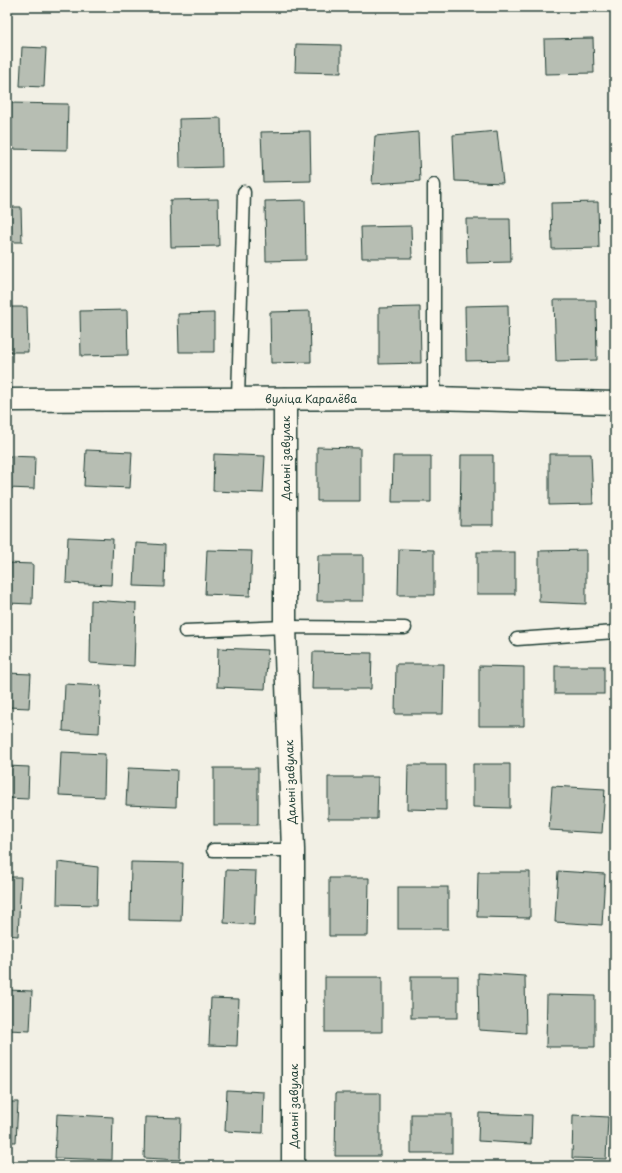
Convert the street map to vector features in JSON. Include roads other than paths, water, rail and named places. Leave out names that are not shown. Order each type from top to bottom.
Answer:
[{"type":"street","name":"вуліца Каралёва","points":[[7,400],[434,398],[615,403]]},
{"type":"street","name":"Дальні завулак","points":[[285,399],[285,627],[293,850],[293,1166]]},
{"type":"lane","points":[[434,185],[434,398]]},
{"type":"lane","points":[[238,398],[244,192]]},
{"type":"lane","points":[[185,630],[285,627],[405,628]]},
{"type":"lane","points":[[516,639],[615,632]]},
{"type":"lane","points":[[213,850],[293,850]]}]
